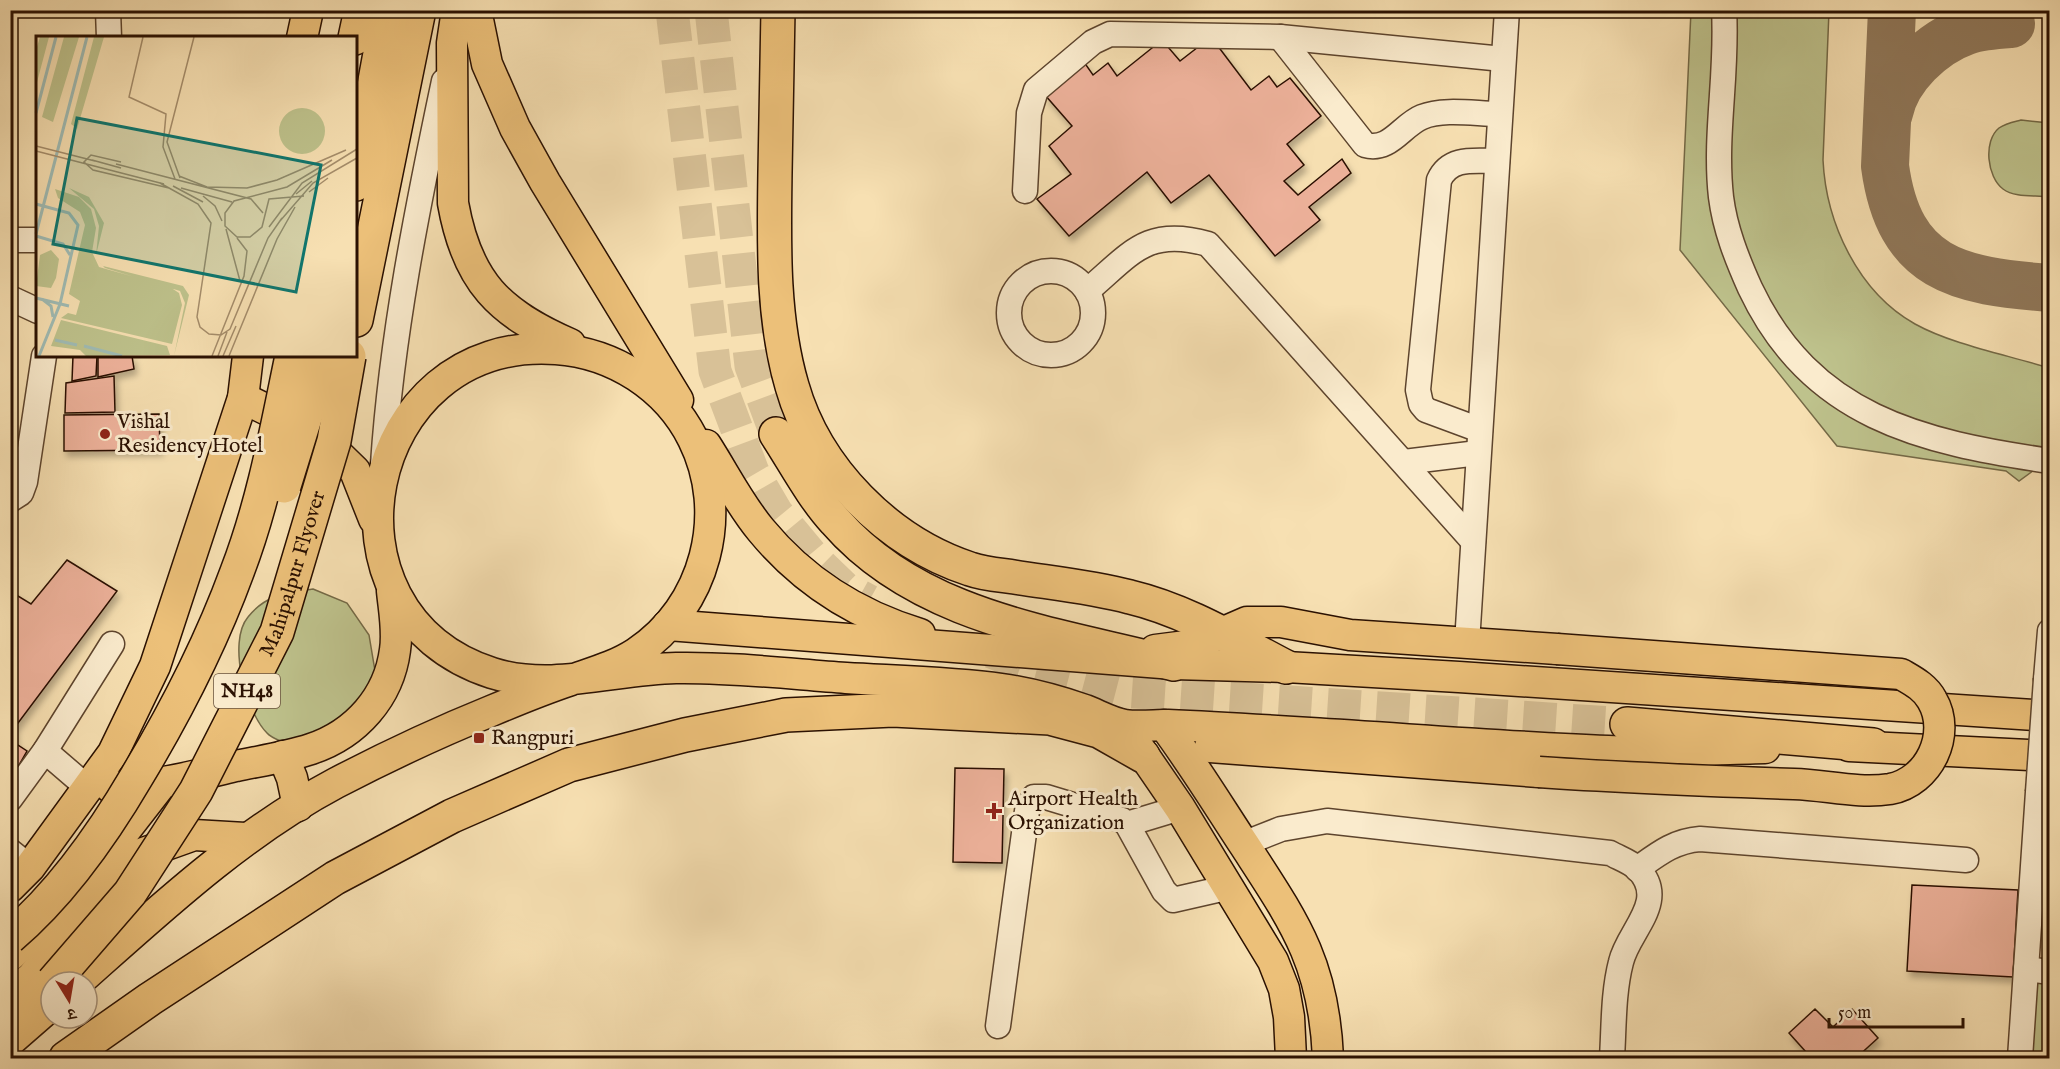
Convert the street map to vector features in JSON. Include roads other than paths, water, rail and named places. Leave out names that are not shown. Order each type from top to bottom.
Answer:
[{"type":"highway","points":[[356,36],[361,10]]},
{"type":"highway","points":[[357,179],[388,10]]},
{"type":"highway","points":[[357,315],[419,10]]},
{"type":"highway","points":[[778,10],[774,242],[784,352],[793,389],[807,424],[825,457],[848,487],[875,514],[905,537],[937,556],[972,570],[1131,597],[1188,617],[1286,667]]},
{"type":"highway","name":"NH48","points":[[10,937],[38,914],[110,822],[180,703],[238,572],[268,472],[292,357]]},
{"type":"highway","points":[[238,572],[279,505],[313,392],[321,357]]},
{"type":"highway","name":"Mahipalpur Flyover","points":[[63,970],[130,893],[196,791],[277,632],[334,441],[349,357]]},
{"type":"highway","points":[[776,434],[834,521],[874,558],[912,585],[1006,623],[1174,664]]},
{"type":"highway","points":[[66,1059],[150,999],[335,878],[452,816],[569,765],[685,735],[786,715],[892,710],[1050,718],[1132,739]]},
{"type":"highway","points":[[1627,724],[1873,746]]},
{"type":"highway","name":"Mahipalpur Flyover","points":[[10,1021],[39,995]]},
{"type":"main road","points":[[302,36],[308,10]]},
{"type":"main road","points":[[92,970],[245,838],[336,783],[485,713],[597,672],[636,653],[668,625],[682,608],[702,570],[711,527],[708,484],[695,443],[668,403],[641,379],[601,358],[531,327],[511,312],[477,274],[466,252],[453,203],[452,43],[457,10]]},
{"type":"main road","points":[[476,10],[487,64],[520,137],[691,421],[760,530],[798,570],[843,602],[888,625],[975,650]]},
{"type":"main road","points":[[601,358],[575,351],[520,350],[492,356],[443,381],[405,421],[382,471],[377,499],[377,527],[381,554],[390,579],[403,604],[420,627],[441,646],[465,662],[491,673],[519,679],[548,681],[674,668],[1005,689],[1075,706],[1132,739],[1180,808],[1230,887],[1273,961],[1284,989],[1289,1017],[1291,1059]]},
{"type":"main road","points":[[24,863],[88,788],[113,753],[155,666],[243,398],[249,357]]},
{"type":"main road","points":[[243,398],[318,435],[326,442],[356,471],[377,527]]},
{"type":"main road","points":[[88,788],[135,787],[162,783],[309,750],[341,735],[368,713],[378,699],[389,675],[396,649],[390,579]]},
{"type":"main road","points":[[1116,649],[1165,650],[1194,645],[1247,622],[1281,622],[1350,635],[1901,674],[1922,687],[1933,700],[1939,718],[1939,737],[1932,759],[1917,775],[1893,789],[1865,792],[1811,785],[1539,772],[1170,734]]},
{"type":"main road","points":[[668,625],[1174,664],[1286,667],[2049,716]]},
{"type":"main road","points":[[1170,734],[1304,941],[1322,998],[1328,1059]]},
{"type":"main road","points":[[1132,739],[1170,734],[1614,751],[1873,746],[2049,756]]},
{"type":"main road","points":[[282,756],[292,778],[298,806]]},
{"type":"main road","points":[[10,956],[71,900],[162,783]]},
{"type":"main road","points":[[10,995],[32,977],[118,872],[138,855],[194,835],[245,838]]},
{"type":"main road","points":[[24,863],[111,850]]},
{"type":"main road","points":[[10,1041],[39,1016]]},
{"type":"street","points":[[108,10],[109,36]]},
{"type":"street","points":[[1467,643],[1498,114],[1507,10]]},
{"type":"street","points":[[1724,10],[1719,155],[1721,199],[1733,247],[1762,311],[1775,332],[1815,377],[1857,408],[1876,418],[1931,440],[2049,460]]},
{"type":"street","points":[[1025,190],[1029,113],[1036,90],[1102,37],[1120,32],[1280,38],[1503,59]]},
{"type":"street","points":[[1280,38],[1365,145],[1373,147],[1386,144],[1412,123],[1432,114],[1498,114]]},
{"type":"street","points":[[382,471],[390,369],[414,221],[452,43]]},
{"type":"street","points":[[1479,441],[1426,410],[1421,404],[1418,390],[1439,180],[1444,170],[1458,162],[1497,161]]},
{"type":"street","points":[[10,240],[36,240]]},
{"type":"street","points":[[1087,291],[1139,246],[1151,241],[1197,241],[1208,244],[1473,541]]},
{"type":"street","points":[[10,298],[36,310]]},
{"type":"street","points":[[10,500],[21,493],[25,482],[44,357]]},
{"type":"street","points":[[1404,462],[1479,441]]},
{"type":"street","points":[[2020,1059],[2038,971],[2029,933],[2049,631]]},
{"type":"street","points":[[10,799],[45,751],[112,644]]},
{"type":"street","points":[[45,751],[88,788]]},
{"type":"street","points":[[998,1026],[1030,800],[1039,796],[1046,797],[1127,824],[1180,808]]},
{"type":"street","points":[[1243,844],[1281,829],[1327,821],[1591,849],[1610,853],[1637,869],[1646,882],[1650,896],[1647,910],[1621,958],[1616,983],[1612,1059]]},
{"type":"street","points":[[1127,824],[1164,891],[1173,900],[1230,887]]},
{"type":"street","points":[[1637,869],[1666,848],[1684,840],[1966,860]]},
{"type":"street","points":[[2029,933],[2049,882]]},
{"type":"street","points":[[2006,1059],[2007,1033]]},
{"type":"tunnel","points":[[672,10],[715,371],[753,472],[777,513],[815,559],[844,587],[869,601]]},
{"type":"tunnel","points":[[711,10],[751,366],[776,434]]},
{"type":"tunnel","points":[[991,652],[1029,667],[1121,691],[1627,724]]},
{"type":"place","name":"Vishal Residency Hotel","points":[[105,434]]},
{"type":"place","name":"Rangpuri","points":[[479,738]]},
{"type":"place","name":"Airport Health Organization","points":[[994,811]]}]
